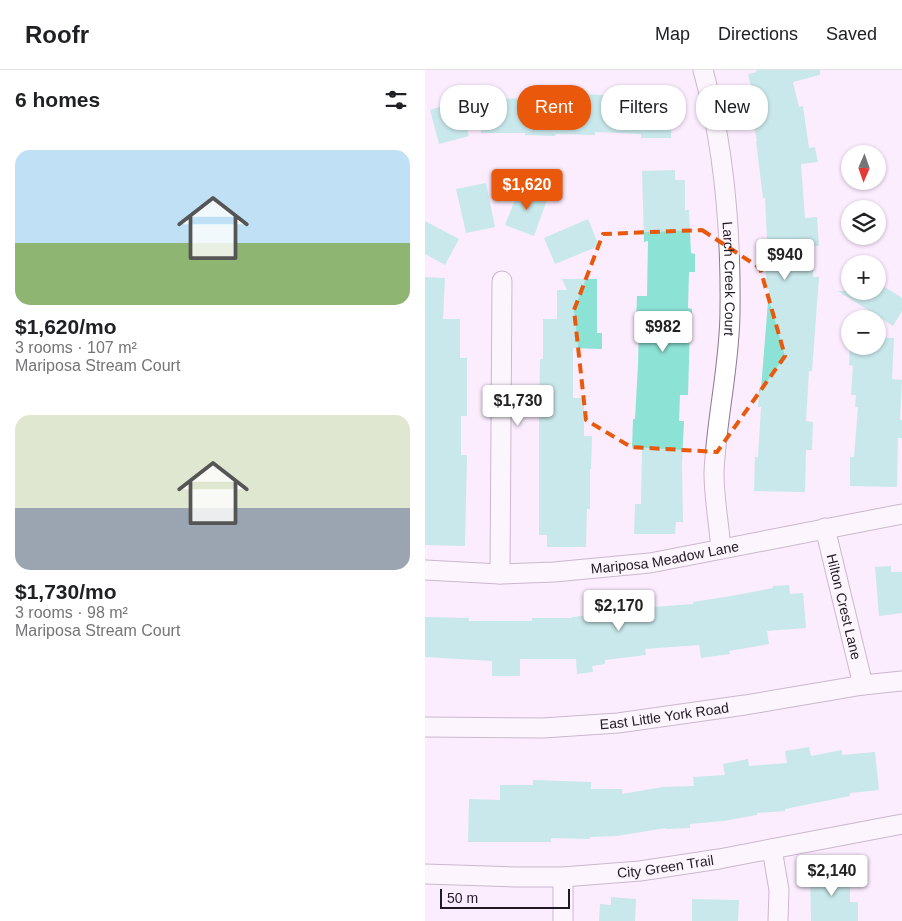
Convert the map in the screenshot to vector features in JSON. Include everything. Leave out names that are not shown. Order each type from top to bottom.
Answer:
[{"type":"street","name":"Larch Creek Court","points":[[703,70],[713,105],[723,184],[729,254],[730,312],[714,474],[721,549]]},
{"type":"street","points":[[500,574],[501,281]]},
{"type":"street","name":"Mariposa Meadow Lane","points":[[425,570],[500,574],[553,572],[650,563],[902,514]]},
{"type":"street","name":"Hilton Crest Lane","points":[[825,528],[863,685]]},
{"type":"street","name":"East Little York Road","points":[[425,727],[543,728],[618,723],[755,704],[863,685],[902,682]]},
{"type":"street","name":"City Green Trail","points":[[425,874],[563,877],[674,867],[902,824]]},
{"type":"street","points":[[772,850],[779,890],[778,921]]},
{"type":"street","points":[[563,877],[563,921]]},
{"type":"highlighted area","points":[[702,230],[760,268],[785,356],[717,452],[631,447],[586,420],[574,310],[603,234]]},
{"type":"building","points":[[756,70],[820,70],[820,75],[793,82],[799,107],[803,106],[809,148],[815,147],[818,162],[801,164],[805,218],[817,217],[819,246],[813,246],[813,277],[819,277],[812,371],[809,371],[806,421],[813,422],[812,450],[806,450],[805,492],[754,491],[755,457],[758,457],[761,407],[758,407],[759,389],[761,389],[769,289],[766,289],[766,259],[768,259],[765,198],[763,198],[755,130],[768,130],[768,85],[751,85],[748,74],[757,72]]},
{"type":"building","points":[[591,94],[601,95],[601,130],[671,130],[671,138],[641,138],[641,134],[595,132],[595,135],[556,134],[555,136],[525,135],[525,133],[481,133],[481,130],[507,130],[507,99],[517,98],[517,130],[591,130]]},
{"type":"building","points":[[440,107],[440,130],[467,130],[469,136],[439,144],[430,110]]},
{"type":"building","points":[[675,170],[675,180],[685,180],[685,210],[689,210],[691,253],[695,254],[695,272],[689,272],[688,308],[692,309],[692,326],[690,326],[688,395],[680,395],[679,421],[684,421],[682,464],[683,522],[676,522],[675,534],[634,534],[635,504],[641,504],[642,449],[632,449],[638,365],[639,324],[636,324],[637,296],[647,296],[648,241],[644,242],[642,171]]},
{"type":"building","points":[[486,183],[495,227],[466,233],[456,189]]},
{"type":"building","points":[[520,187],[548,197],[534,236],[505,225]]},
{"type":"building","points":[[588,219],[599,246],[555,264],[544,238]]},
{"type":"building","points":[[425,221],[459,239],[445,265],[425,254]]},
{"type":"building","points":[[425,277],[445,278],[443,319],[460,319],[460,358],[467,358],[467,416],[461,416],[461,455],[467,455],[465,546],[425,545]]},
{"type":"building","points":[[562,279],[597,279],[597,333],[602,333],[602,349],[573,348],[573,398],[584,398],[584,436],[592,436],[590,509],[587,509],[586,547],[547,547],[547,535],[539,535],[539,409],[540,359],[543,359],[543,319],[557,319],[557,290],[567,290]]},
{"type":"building","points":[[886,288],[902,298],[902,311],[893,326],[886,322],[886,310],[868,310],[852,300],[886,300]]},
{"type":"building","points":[[886,338],[894,338],[892,379],[902,380],[900,420],[902,420],[902,438],[898,438],[897,487],[850,486],[850,457],[854,457],[858,407],[855,407],[856,395],[851,395],[853,366],[849,365],[850,355],[886,355]]},
{"type":"building","points":[[891,566],[891,572],[902,572],[902,613],[879,616],[875,567]]},
{"type":"building","points":[[789,585],[790,594],[803,593],[806,628],[767,631],[769,644],[729,651],[730,654],[701,658],[699,645],[645,649],[646,655],[605,660],[605,664],[592,666],[593,672],[577,674],[576,659],[520,659],[520,676],[492,676],[492,661],[425,657],[425,617],[469,618],[469,621],[532,621],[532,618],[572,618],[653,607],[693,604],[693,602],[773,588],[773,586]]},
{"type":"building","points":[[809,747],[811,756],[842,750],[842,755],[875,752],[879,790],[850,793],[850,796],[785,809],[785,811],[757,813],[757,815],[723,821],[690,824],[690,828],[666,828],[617,836],[590,837],[590,839],[551,838],[551,842],[468,842],[469,799],[500,800],[500,785],[533,785],[533,780],[591,782],[591,789],[622,789],[622,794],[663,787],[694,786],[693,777],[725,775],[723,764],[748,759],[749,766],[787,763],[785,751]]},
{"type":"building","points":[[823,870],[850,870],[850,902],[858,902],[858,921],[811,921],[810,876],[823,876]]},
{"type":"building","points":[[611,897],[636,899],[635,921],[599,921],[600,904],[611,905]]},
{"type":"building","points":[[692,899],[739,900],[738,921],[692,921]]}]
